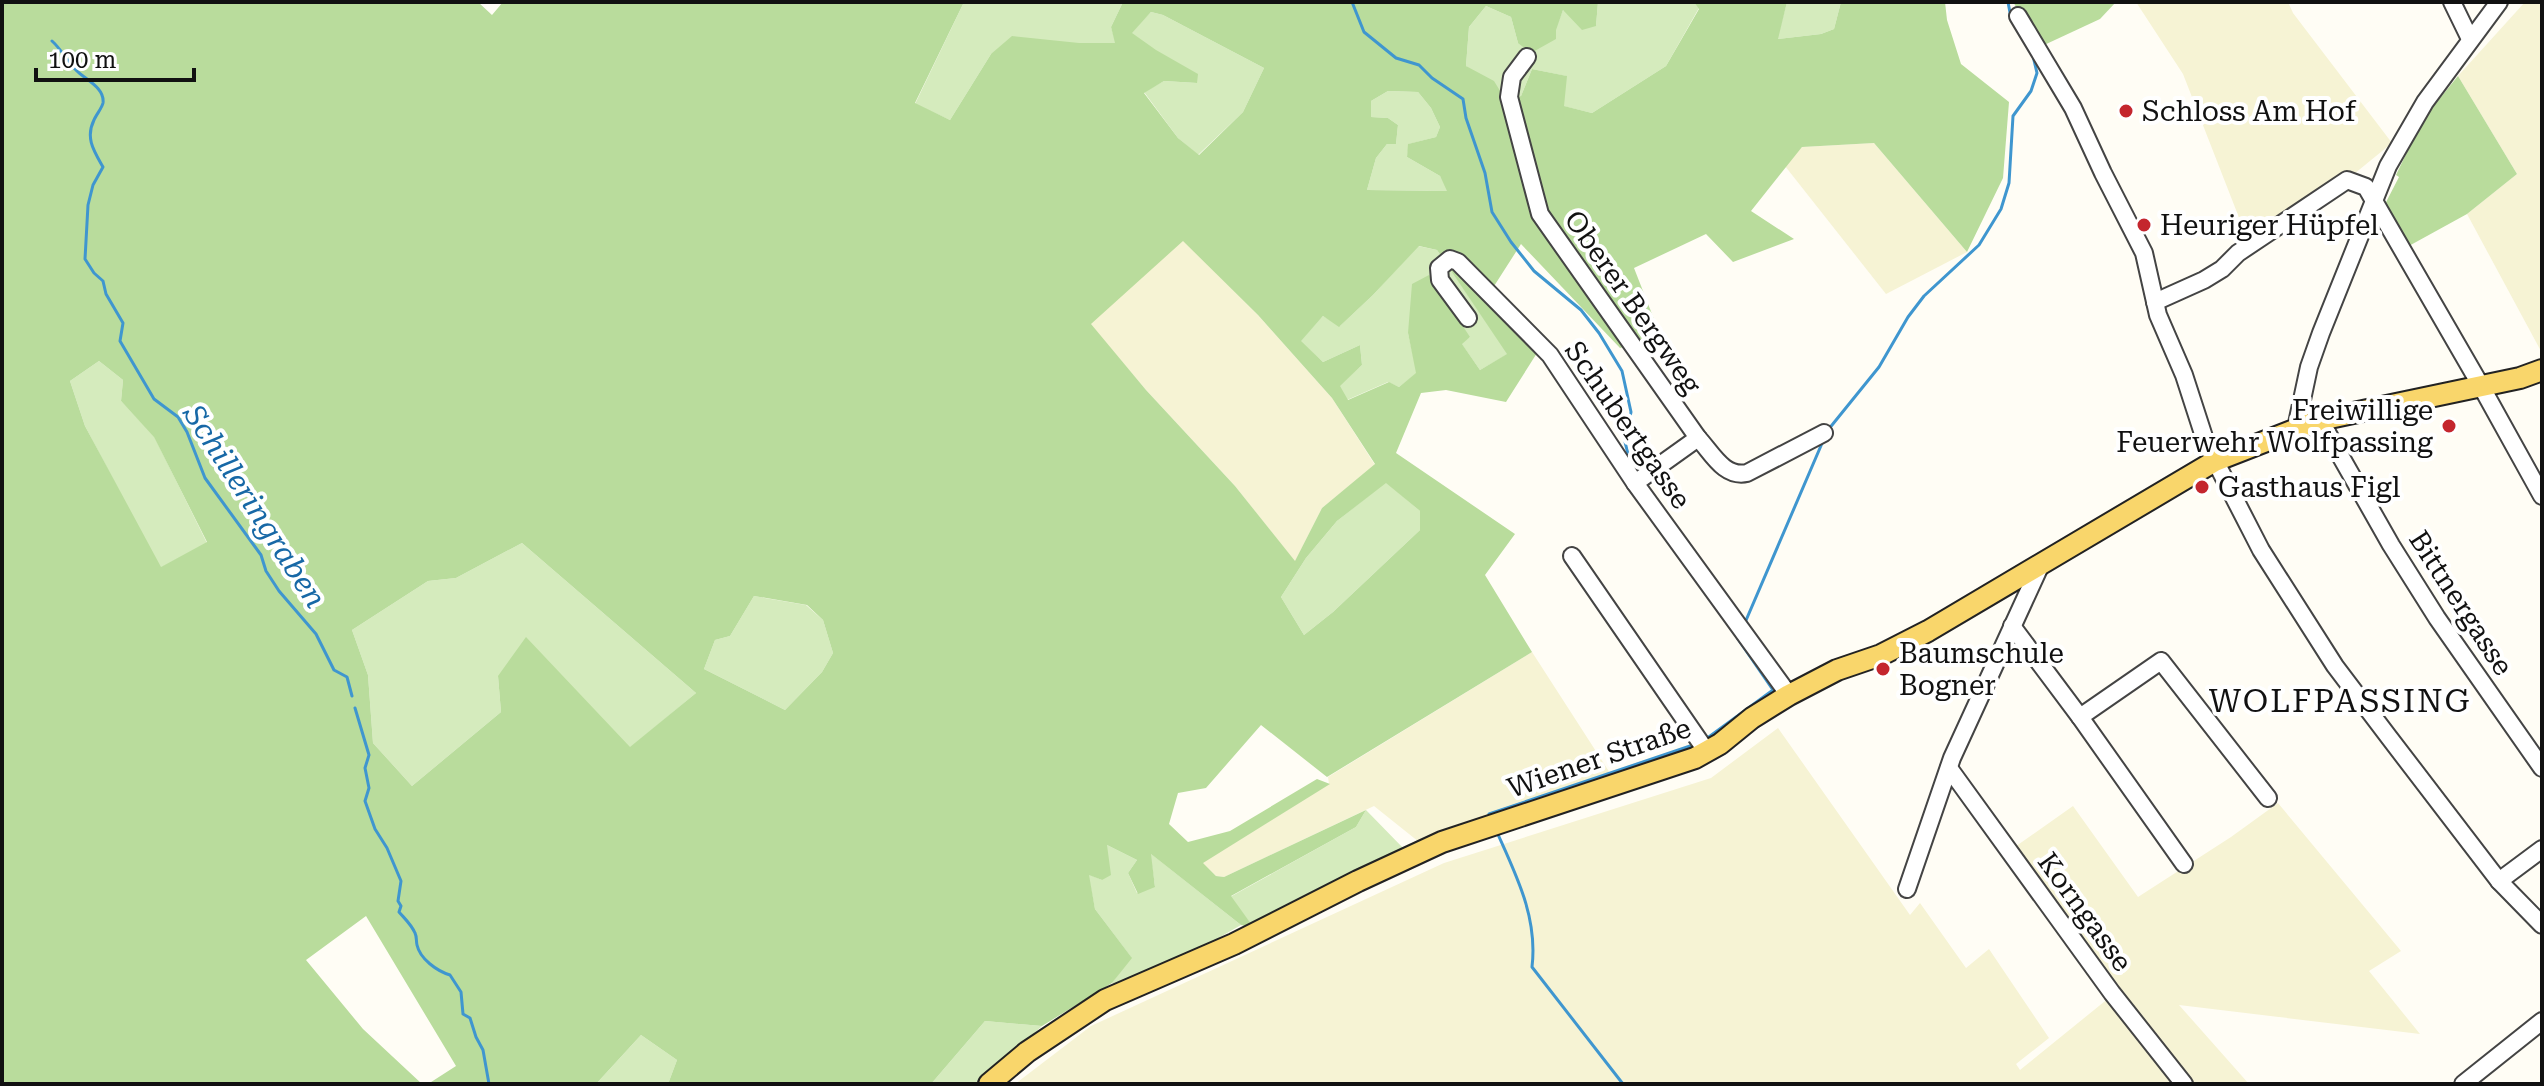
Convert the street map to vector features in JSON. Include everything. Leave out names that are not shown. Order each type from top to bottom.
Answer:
[{"type":"main road","points":[[2481,386],[2520,366],[2542,360]]},
{"type":"main road","points":[[2481,386],[2542,370]]},
{"type":"main road","name":"Wiener Straße","points":[[989,1084],[1027,1052],[1105,1000],[1234,944],[1416,853],[1661,770],[1837,670],[1881,655],[1928,631],[2215,461],[2320,420],[2481,386]]},
{"type":"street","points":[[2452,2],[2470,39]]},
{"type":"street","points":[[2296,428],[2309,367],[2372,200],[2425,102],[2499,2]]},
{"type":"street","points":[[2018,16],[2085,131],[2144,253],[2155,302],[2187,383],[2206,443],[2261,550],[2335,666],[2499,881],[2542,925]]},
{"type":"street","name":"Oberer Bergweg","points":[[1527,57],[1512,77],[1509,97],[1540,214],[1698,438],[1727,472],[1737,475],[1747,473],[1824,433]]},
{"type":"street","points":[[2155,302],[2222,269],[2238,253],[2347,180],[2366,187],[2542,496]]},
{"type":"street","name":"Schubertgasse","points":[[1468,318],[1440,280],[1439,268],[1450,259],[1458,262],[1550,355],[1789,695]]},
{"type":"street","name":"Bittnergasse","points":[[2320,420],[2391,545],[2437,618],[2542,768]]},
{"type":"street","points":[[1639,481],[1698,438]]},
{"type":"street","points":[[1572,556],[1702,745]]},
{"type":"street","points":[[1907,889],[1949,768],[2042,562]]},
{"type":"street","points":[[2012,626],[2184,864]]},
{"type":"street","points":[[2080,717],[2161,661],[2268,798]]},
{"type":"street","name":"Korngasse","points":[[1949,768],[2112,993],[2184,1084]]},
{"type":"street","points":[[2499,881],[2542,849]]},
{"type":"street","points":[[2463,1084],[2542,1021]]},
{"type":"shaded area","points":[[2136,2],[2288,2],[2293,13],[2392,143],[2327,192],[2253,233],[2245,233],[2183,74]]},
{"type":"shaded area","points":[[2525,2],[2542,2],[2542,353],[2467,214],[2517,174],[2458,76]]},
{"type":"shaded area","points":[[1874,143],[1967,252],[1886,294],[1785,166],[1802,147]]},
{"type":"shaded area","points":[[1183,240],[1258,315],[1332,398],[1375,465],[1322,508],[1295,562],[1235,486],[1090,324]]},
{"type":"shaded area","points":[[1532,652],[1610,773],[1419,842],[1374,806],[1224,877],[1216,876],[1202,863],[1329,784],[1328,777]]},
{"type":"shaded area","points":[[1778,728],[1910,915],[1920,903],[1966,968],[1989,949],[2049,1038],[2016,1064],[2020,1070],[2115,993],[2012,849],[2073,806],[2138,897],[2278,803],[2401,951],[2369,971],[2420,1034],[2179,1005],[2249,1084],[1015,1084],[1091,1026],[1444,863],[1711,778]]},
{"type":"green space","points":[[2,2],[478,2],[492,15],[503,2],[964,2],[915,103],[950,120],[991,54],[1012,36],[1079,43],[1115,43],[1111,27],[1123,2],[1598,2],[1596,26],[1582,30],[1563,10],[1556,39],[1531,53],[1518,43],[1511,17],[1486,6],[1469,27],[1466,66],[1494,81],[1505,99],[1521,96],[1532,69],[1567,76],[1564,106],[1592,113],[1666,66],[1699,9],[1694,2],[1787,2],[1778,39],[1821,34],[1834,29],[1841,2],[1945,2],[1947,20],[1961,64],[2009,102],[2003,178],[1967,252],[1874,143],[1802,147],[1751,211],[1794,239],[1733,262],[1706,234],[1634,268],[1661,337],[1620,348],[1521,244],[1489,294],[1537,353],[1506,402],[1446,390],[1421,393],[1396,453],[1515,534],[1485,575],[1532,652],[1327,777],[1261,725],[1206,788],[1178,793],[1169,824],[1188,842],[1230,831],[1317,779],[1330,784],[1203,863],[1216,876],[1224,877],[1366,810],[1356,827],[1231,896],[1254,928],[1241,925],[1151,854],[1155,887],[1138,894],[1128,873],[1137,860],[1107,845],[1111,875],[1102,880],[1089,875],[1095,909],[1132,958],[1112,983],[1042,1026],[985,1021],[931,1084],[668,1084],[677,1060],[641,1035],[596,1084],[428,1084],[456,1066],[366,916],[306,960],[363,1029],[422,1084],[2,1084]],"holes":[[[1151,12],[1163,15],[1264,68],[1243,112],[1199,155],[1178,138],[1144,93],[1164,81],[1197,83],[1198,74],[1132,33]],[[1388,91],[1418,92],[1431,108],[1440,127],[1436,137],[1408,144],[1407,157],[1440,176],[1447,191],[1367,190],[1376,158],[1387,144],[1396,144],[1398,125],[1388,118],[1371,117],[1371,101]],[[1183,241],[1258,315],[1332,398],[1375,464],[1322,508],[1295,561],[1235,486],[1146,390],[1091,324]],[[1419,246],[1437,250],[1507,354],[1480,370],[1462,344],[1470,337],[1429,275],[1412,284],[1408,333],[1416,373],[1399,387],[1389,382],[1348,400],[1340,386],[1362,365],[1360,345],[1323,362],[1301,341],[1323,316],[1339,327]],[[99,361],[123,380],[121,401],[154,437],[207,542],[161,567],[85,426],[70,381]],[[1386,483],[1420,511],[1420,530],[1333,612],[1304,635],[1281,597],[1306,558],[1337,521]],[[522,543],[696,693],[630,747],[526,637],[498,676],[501,712],[412,786],[373,743],[368,675],[352,630],[428,581],[456,578]],[[754,596],[807,605],[823,620],[833,653],[822,672],[785,710],[704,669],[715,640],[730,636]]]},
{"type":"green space","points":[[964,2],[1123,2],[1111,27],[1116,43],[1079,43],[991,54],[950,120],[915,104]]},
{"type":"green space","points":[[1598,2],[1694,2],[1699,8],[1666,66],[1592,113],[1563,106],[1566,76],[1532,69],[1521,96],[1505,99],[1466,66],[1469,27],[1486,6],[1511,17],[1518,43],[1555,30],[1563,10],[1596,26]]},
{"type":"green space","points":[[1787,2],[1841,2],[1834,29],[1821,34],[1777,39]]},
{"type":"green space","points":[[2013,2],[2116,2],[2100,19],[2042,46]]},
{"type":"green space","points":[[1151,12],[1163,15],[1264,68],[1243,112],[1198,155],[1178,138],[1144,92],[1164,81],[1197,83],[1131,33]]},
{"type":"green space","points":[[2458,76],[2517,174],[2467,214],[2407,247],[2383,208],[2423,119]]},
{"type":"green space","points":[[1388,91],[1418,92],[1431,108],[1440,127],[1436,137],[1409,144],[1407,157],[1440,176],[1448,191],[1367,190],[1376,158],[1387,144],[1396,144],[1398,125],[1388,118],[1370,117],[1371,101]]},
{"type":"green space","points":[[1418,246],[1437,250],[1508,354],[1480,370],[1461,343],[1470,337],[1408,333],[1417,373],[1399,387],[1388,382],[1347,400],[1339,386],[1362,365],[1360,345],[1323,362],[1300,341],[1323,316],[1340,326]]},
{"type":"green space","points":[[99,361],[123,380],[121,401],[154,436],[207,543],[160,568],[85,426],[70,381]]},
{"type":"green space","points":[[1386,482],[1420,511],[1420,530],[1333,612],[1304,635],[1281,597],[1306,558],[1337,521]]},
{"type":"green space","points":[[522,543],[696,693],[630,748],[498,676],[501,712],[412,786],[373,743],[368,675],[352,630],[428,581],[456,578]]},
{"type":"green space","points":[[754,596],[806,605],[823,620],[833,653],[822,672],[785,710],[704,669],[715,640],[730,636]]},
{"type":"green space","points":[[1366,810],[1405,850],[1254,928],[1230,897],[1356,827]]},
{"type":"green space","points":[[1107,845],[1137,860],[1128,873],[1137,893],[1155,886],[1150,853],[1241,925],[1201,948],[1116,985],[1112,983],[1131,957],[1095,909],[1088,874],[1102,880]]},
{"type":"green space","points":[[985,1021],[1042,1026],[979,1084],[931,1084]]},
{"type":"green space","points":[[641,1035],[677,1060],[668,1084],[596,1084]]},
{"type":"waterway","points":[[1352,2],[1364,32],[1396,58],[1419,65],[1463,99],[1466,118],[1485,173],[1492,212],[1534,271],[1581,310],[1622,371],[1631,412],[1625,442],[1630,462]]},
{"type":"waterway","points":[[2008,2],[2011,18]]},
{"type":"waterway","name":"Schilleringraben","points":[[52,41],[103,97],[90,133],[103,167],[93,185],[88,205],[85,259],[103,281],[106,294],[123,323],[120,341],[154,399],[178,417],[205,478],[261,555],[266,571],[279,591],[316,634],[334,670],[347,677],[352,696]]},
{"type":"waterway","points":[[1828,430],[1879,367],[1924,296],[1979,245],[2001,209],[2009,183],[2013,116],[2031,91],[2037,73],[2033,56]]},
{"type":"waterway","points":[[1744,625],[1823,441]]},
{"type":"waterway","points":[[1706,739],[1773,690],[1738,639],[1739,635]]},
{"type":"waterway","name":"Schilleringraben","points":[[355,708],[369,755],[365,768],[369,788],[365,801],[401,881],[399,912],[413,930],[425,960],[450,975],[461,992],[463,1014],[470,1018],[483,1050],[489,1084]]},
{"type":"waterway","points":[[1490,816],[1696,744]]},
{"type":"waterway","points":[[1496,830],[1529,914],[1532,967],[1623,1084]]},
{"type":"place","name":"Schloss Am Hof","points":[[2126,111]]},
{"type":"place","name":"Heuriger Hüpfel","points":[[2144,225]]},
{"type":"place","name":"Freiwillige Feuerwehr Wolfpassing","points":[[2449,426]]},
{"type":"place","name":"Gasthaus Figl","points":[[2202,487]]},
{"type":"place","name":"Baumschule Bogner","points":[[1883,669]]},
{"type":"district","name":"WOLFPASSING","points":[[2340,701]]}]
